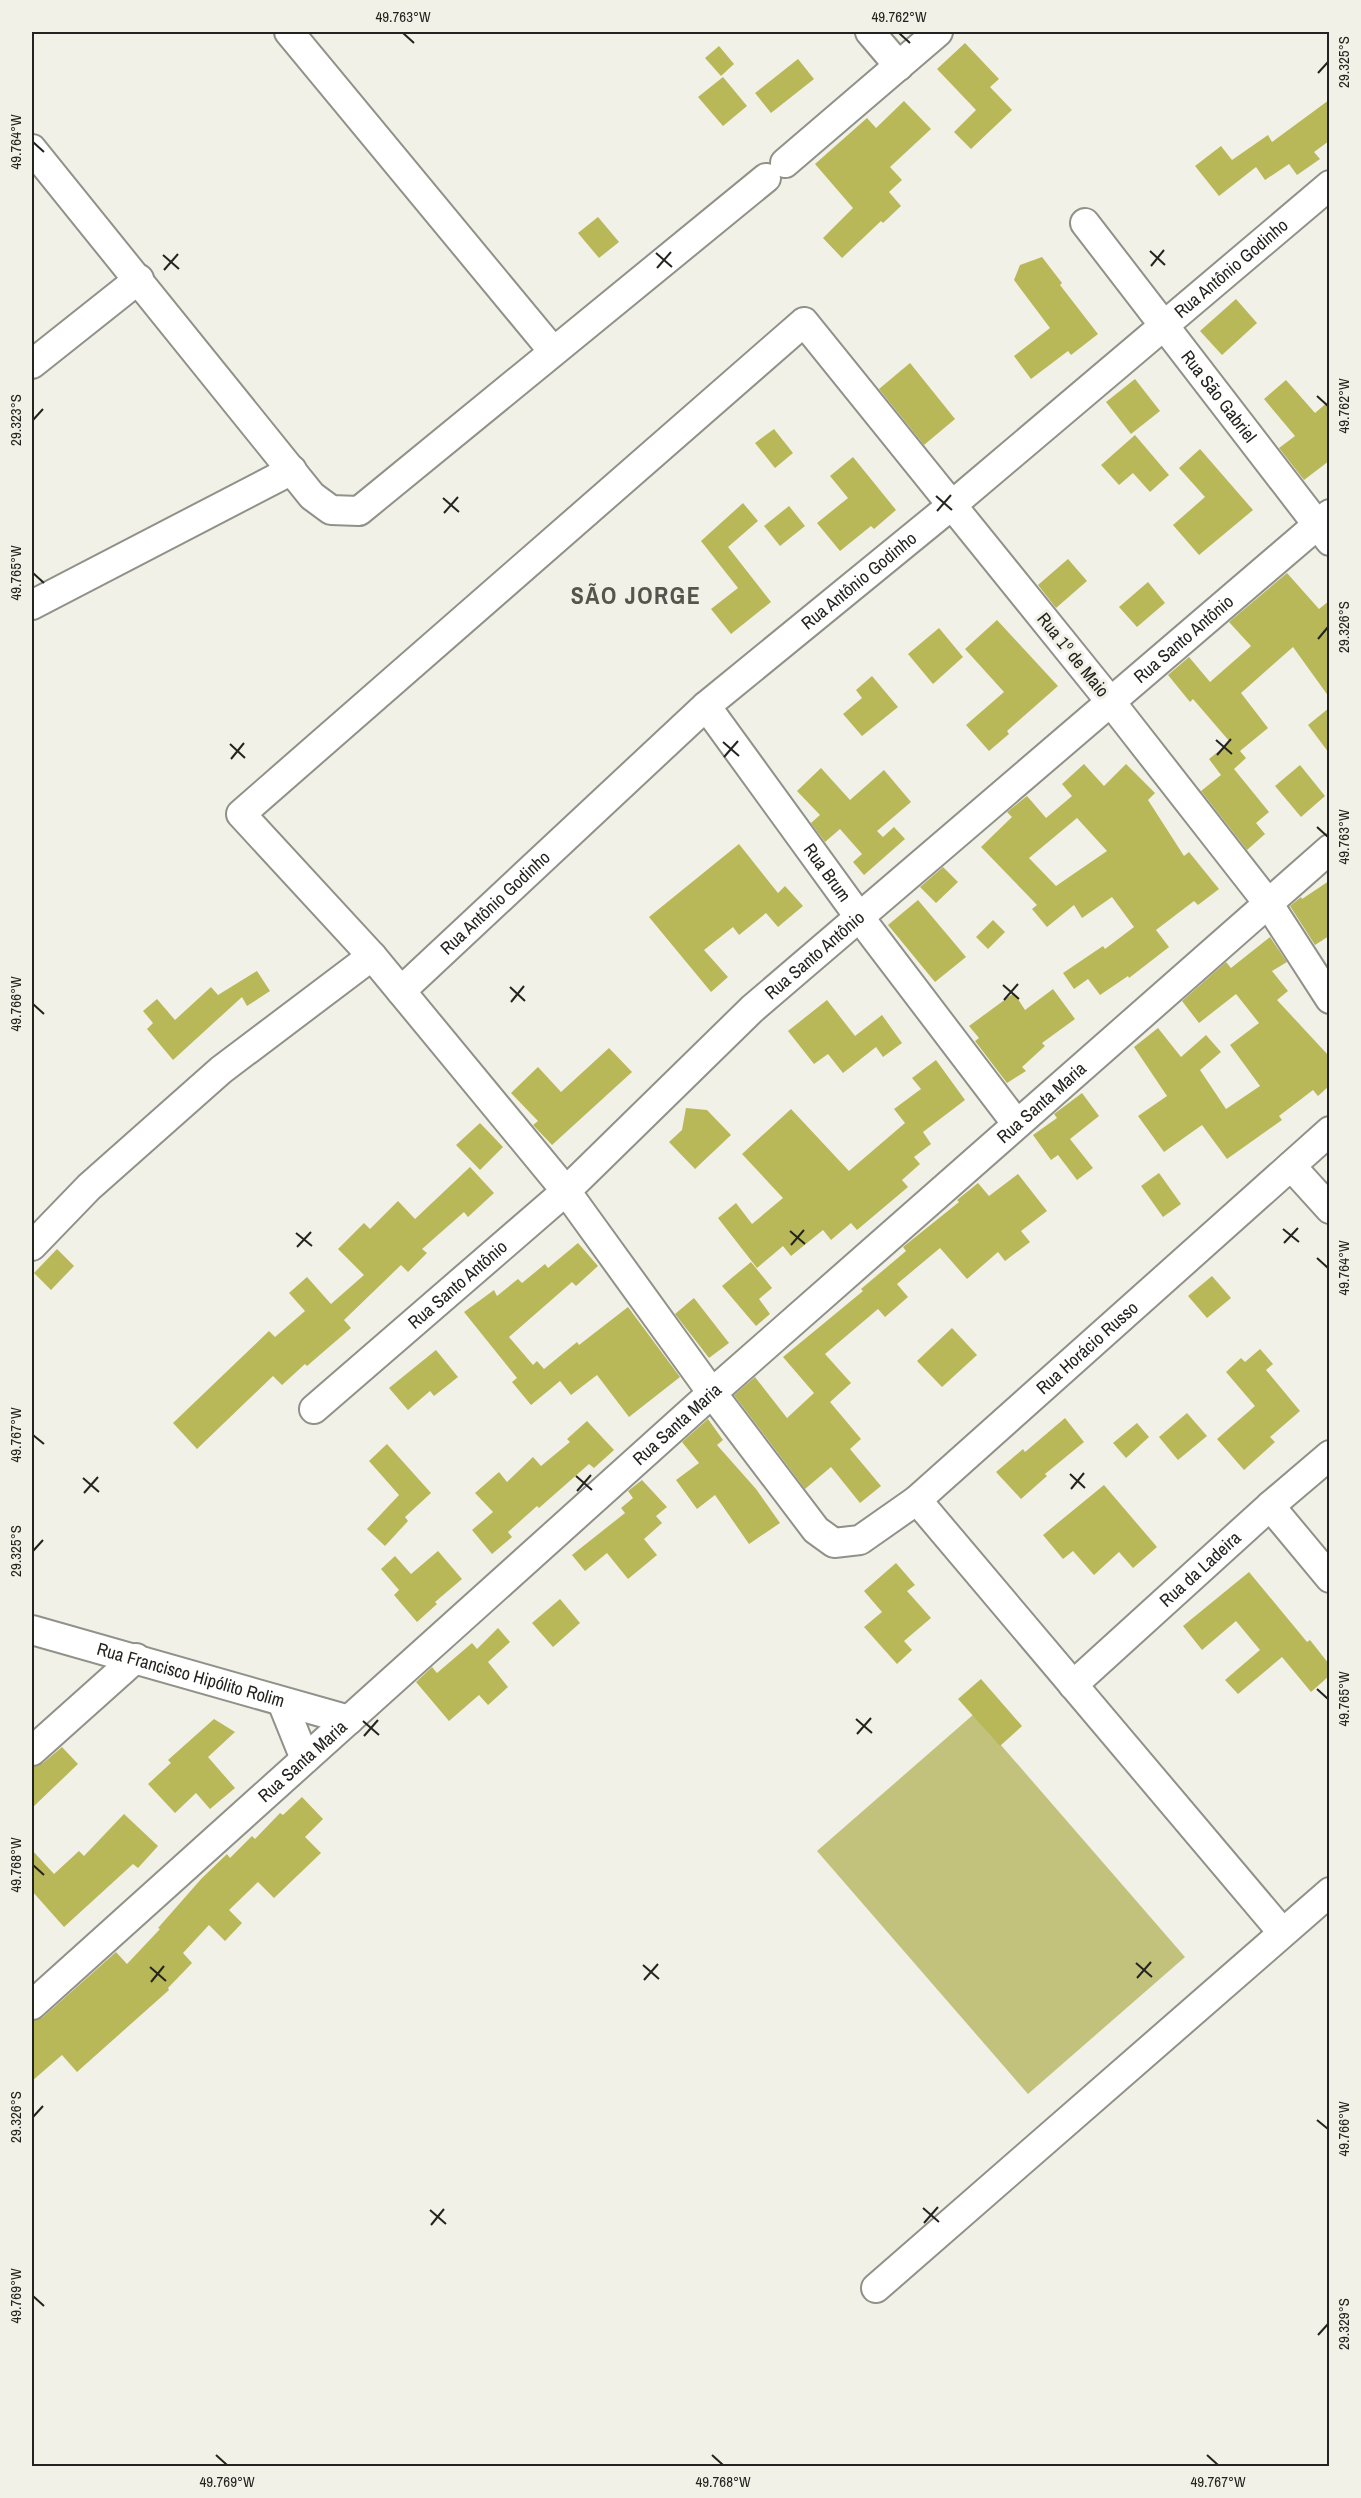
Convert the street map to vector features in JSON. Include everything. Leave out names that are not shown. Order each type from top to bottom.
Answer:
[{"type":"street","points":[[289,32],[553,351]]},
{"type":"street","points":[[870,32],[899,66]]},
{"type":"street","points":[[32,148],[312,496],[331,510],[359,511],[775,170],[938,32]]},
{"type":"street","name":"Rua Antônio Godinho","points":[[401,991],[706,706],[952,505],[1329,185]]},
{"type":"street","name":"Rua São Gabriel","points":[[1085,223],[1326,526]]},
{"type":"street","points":[[32,364],[139,279]]},
{"type":"street","name":"Rua 1º de Maio","points":[[372,956],[241,814],[804,322],[1110,701],[1268,903],[1329,999]]},
{"type":"street","points":[[32,605],[291,470]]},
{"type":"street","name":"Rua Santo Antônio","points":[[314,1409],[566,1191],[752,1009],[1110,701],[1326,526]]},
{"type":"street","name":"Rua Brum","points":[[706,706],[860,918],[1016,1123]]},
{"type":"street","name":"Rua Santa Maria","points":[[32,2005],[712,1393],[1329,849]]},
{"type":"street","points":[[32,1246],[89,1186],[221,1070],[372,956],[566,1191],[712,1393]]},
{"type":"street","name":"Rua Horácio Russo","points":[[712,1393],[816,1530],[834,1543],[860,1540],[917,1500],[1329,1131]]},
{"type":"street","points":[[1290,1166],[1329,1209]]},
{"type":"street","name":"Rua da Ladeira","points":[[1073,1685],[1329,1455]]},
{"type":"street","points":[[917,1500],[1282,1932]]},
{"type":"street","points":[[1270,1506],[1329,1578]]},
{"type":"street","name":"Rua Francisco Hipólito Rolim","points":[[32,1630],[349,1720]]},
{"type":"street","points":[[32,1751],[136,1658]]},
{"type":"street","points":[[282,1702],[306,1759]]},
{"type":"street","points":[[876,2288],[1329,1892]]},
{"type":"shaded area","points":[[974,1714],[1185,1957],[1028,2094],[817,1851]]},
{"type":"building","points":[[965,43],[999,79],[990,87],[1012,110],[971,149],[954,132],[976,110],[937,69]]},
{"type":"building","points":[[719,46],[734,64],[721,76],[705,58]]},
{"type":"building","points":[[798,59],[814,79],[771,113],[755,93]]},
{"type":"building","points":[[723,77],[747,106],[723,126],[698,97]]},
{"type":"building","points":[[1329,100],[1329,141],[1314,152],[1320,159],[1297,175],[1289,164],[1265,180],[1256,167],[1219,196],[1195,166],[1221,146],[1232,160],[1268,135],[1272,142]]},
{"type":"building","points":[[904,101],[931,129],[890,167],[902,180],[889,192],[901,206],[883,223],[881,221],[842,258],[823,238],[853,208],[815,164],[867,118],[876,128]]},
{"type":"building","points":[[598,217],[619,242],[599,258],[578,233]]},
{"type":"building","points":[[1042,257],[1062,283],[1060,285],[1098,334],[1071,355],[1068,351],[1031,379],[1014,356],[1050,328],[1014,280],[1020,265]]},
{"type":"building","points":[[1236,299],[1257,323],[1222,355],[1200,331]]},
{"type":"building","points":[[910,363],[955,419],[924,445],[879,389]]},
{"type":"building","points":[[1135,379],[1160,411],[1131,434],[1106,402]]},
{"type":"building","points":[[1286,380],[1315,413],[1329,401],[1329,461],[1304,480],[1279,448],[1295,436],[1264,399]]},
{"type":"building","points":[[774,429],[793,453],[775,468],[755,443]]},
{"type":"building","points":[[1135,435],[1169,475],[1150,492],[1133,473],[1119,485],[1101,465]]},
{"type":"building","points":[[1200,449],[1253,510],[1199,555],[1173,525],[1205,497],[1179,468]]},
{"type":"building","points":[[853,457],[896,510],[874,529],[871,526],[840,551],[817,523],[848,498],[830,476]]},
{"type":"building","points":[[743,503],[758,521],[728,547],[771,602],[731,634],[711,609],[738,588],[701,541]]},
{"type":"building","points":[[789,506],[805,526],[780,546],[764,526]]},
{"type":"building","points":[[1068,559],[1087,581],[1056,608],[1038,585]]},
{"type":"building","points":[[1287,573],[1319,609],[1329,601],[1329,697],[1293,647],[1241,693],[1268,728],[1240,751],[1246,758],[1234,769],[1269,812],[1256,823],[1265,834],[1247,850],[1201,791],[1221,775],[1209,759],[1230,742],[1193,699],[1190,702],[1168,675],[1189,657],[1210,682],[1251,646],[1229,622]]},
{"type":"building","points":[[1148,582],[1165,603],[1137,627],[1119,607]]},
{"type":"building","points":[[997,620],[1058,686],[1007,731],[1009,734],[989,751],[966,725],[1004,692],[965,649]]},
{"type":"building","points":[[939,628],[963,657],[933,684],[908,654]]},
{"type":"building","points":[[872,676],[898,707],[862,736],[843,714],[862,698],[856,690]]},
{"type":"building","points":[[1329,708],[1329,753],[1308,725]]},
{"type":"building","points":[[1084,764],[1104,786],[1126,764],[1155,793],[1148,800],[1184,856],[1189,852],[1219,889],[1198,905],[1194,901],[1156,930],[1169,947],[1129,978],[1128,976],[1100,995],[1088,979],[1074,989],[1063,973],[1103,946],[1105,949],[1134,927],[1112,897],[1082,918],[1074,905],[1047,927],[1032,909],[1037,905],[981,847],[1012,817],[1007,812],[1027,796],[1046,818],[1072,796],[1062,784]],"holes":[[[1077,818],[1107,851],[1056,886],[1029,858]]]},
{"type":"building","points":[[1300,765],[1325,796],[1301,817],[1275,786]]},
{"type":"building","points":[[821,768],[850,800],[884,770],[911,802],[877,831],[883,837],[894,827],[905,839],[864,875],[853,862],[862,854],[840,829],[825,842],[811,823],[820,815],[797,791]]},
{"type":"building","points":[[739,844],[778,893],[785,886],[803,906],[778,927],[766,913],[739,935],[733,927],[704,950],[728,977],[711,992],[649,917]]},
{"type":"building","points":[[943,867],[958,882],[936,903],[920,887]]},
{"type":"building","points":[[1329,881],[1329,936],[1315,945],[1290,906]]},
{"type":"building","points":[[918,900],[966,957],[935,982],[888,925]]},
{"type":"building","points":[[993,920],[1005,932],[988,949],[976,937]]},
{"type":"building","points":[[1270,937],[1287,962],[1272,971],[1288,991],[1277,1000],[1329,1056],[1329,1086],[1318,1096],[1313,1090],[1279,1116],[1282,1120],[1227,1159],[1202,1125],[1164,1152],[1138,1116],[1167,1096],[1134,1047],[1158,1028],[1181,1057],[1206,1035],[1221,1052],[1200,1070],[1226,1109],[1260,1086],[1230,1045],[1259,1023],[1236,994],[1199,1023],[1182,1001],[1226,962],[1231,968]]},
{"type":"building","points":[[257,971],[270,991],[247,1006],[242,997],[173,1060],[147,1029],[153,1023],[143,1011],[157,999],[175,1020],[211,987],[218,995]]},
{"type":"building","points":[[1053,989],[1075,1019],[1042,1043],[1045,1046],[1022,1067],[1026,1071],[1007,1083],[975,1041],[979,1038],[969,1026],[1014,993],[1025,1010]]},
{"type":"building","points":[[827,1000],[855,1036],[882,1015],[902,1043],[883,1057],[876,1047],[843,1073],[828,1054],[814,1064],[788,1031]]},
{"type":"building","points":[[609,1048],[632,1072],[552,1145],[533,1125],[538,1121],[511,1093],[538,1067],[561,1092]]},
{"type":"building","points":[[936,1060],[965,1100],[923,1132],[931,1144],[914,1157],[920,1164],[902,1180],[908,1187],[857,1230],[851,1223],[831,1240],[823,1230],[791,1256],[783,1246],[757,1268],[718,1218],[736,1203],[752,1224],[783,1198],[742,1154],[791,1109],[849,1171],[905,1123],[894,1109],[921,1089],[912,1078]]},
{"type":"building","points":[[1082,1093],[1099,1116],[1070,1139],[1093,1168],[1077,1180],[1058,1155],[1051,1160],[1033,1135],[1057,1118],[1054,1114]]},
{"type":"building","points":[[686,1108],[707,1110],[731,1135],[695,1169],[669,1142],[682,1130]]},
{"type":"building","points":[[480,1123],[503,1147],[480,1170],[456,1145]]},
{"type":"building","points":[[470,1167],[494,1193],[468,1217],[464,1212],[422,1249],[427,1253],[408,1272],[401,1265],[344,1320],[351,1328],[307,1366],[305,1364],[282,1385],[273,1376],[197,1449],[173,1423],[269,1331],[275,1337],[305,1311],[289,1293],[307,1277],[331,1304],[364,1275],[338,1249],[364,1223],[370,1229],[398,1201],[415,1219]]},
{"type":"building","points":[[1159,1173],[1181,1204],[1163,1217],[1141,1186]]},
{"type":"building","points":[[1018,1174],[1047,1211],[1021,1231],[1030,1242],[1005,1261],[998,1252],[967,1279],[940,1248],[897,1284],[908,1297],[885,1317],[878,1309],[825,1354],[851,1383],[830,1402],[861,1439],[850,1449],[881,1486],[860,1503],[831,1467],[805,1489],[734,1395],[755,1377],[787,1418],[814,1393],[783,1357],[863,1291],[861,1289],[906,1251],[903,1247],[959,1202],[957,1200],[978,1183],[989,1196]]},
{"type":"building","points":[[578,1243],[598,1266],[576,1286],[572,1282],[509,1337],[533,1365],[537,1361],[544,1369],[577,1342],[579,1345],[628,1307],[680,1377],[629,1417],[597,1375],[571,1395],[560,1381],[531,1405],[512,1382],[517,1378],[464,1312],[494,1290],[497,1296],[518,1279],[522,1283],[545,1264],[548,1268]]},
{"type":"building","points":[[57,1249],[74,1266],[51,1290],[34,1273]]},
{"type":"building","points":[[751,1262],[772,1288],[759,1299],[770,1314],[756,1326],[722,1286]]},
{"type":"building","points":[[1212,1276],[1231,1298],[1207,1318],[1188,1296]]},
{"type":"building","points":[[694,1298],[729,1343],[709,1358],[675,1314]]},
{"type":"building","points":[[952,1328],[977,1355],[942,1387],[917,1361]]},
{"type":"building","points":[[1260,1349],[1273,1364],[1266,1370],[1300,1411],[1270,1437],[1275,1442],[1244,1470],[1217,1439],[1255,1406],[1226,1372],[1241,1358],[1245,1362]]},
{"type":"building","points":[[436,1350],[458,1377],[434,1396],[430,1391],[408,1410],[389,1388]]},
{"type":"building","points":[[1187,1413],[1207,1436],[1178,1460],[1159,1437]]},
{"type":"building","points":[[1065,1418],[1084,1442],[1045,1474],[1047,1476],[1021,1499],[996,1472],[1023,1449],[1025,1452]]},
{"type":"building","points":[[708,1419],[723,1440],[717,1445],[756,1489],[780,1523],[749,1544],[715,1495],[697,1509],[676,1480],[699,1463],[682,1442]]},
{"type":"building","points":[[587,1421],[614,1450],[594,1468],[589,1464],[539,1508],[537,1506],[508,1532],[512,1537],[492,1554],[472,1530],[493,1512],[475,1493],[499,1472],[507,1482],[533,1457],[541,1466],[570,1442],[567,1439]]},
{"type":"building","points":[[1137,1423],[1149,1437],[1126,1458],[1113,1443]]},
{"type":"building","points":[[387,1444],[431,1493],[405,1517],[408,1521],[385,1546],[367,1529],[399,1495],[369,1461]]},
{"type":"building","points":[[642,1480],[667,1507],[656,1516],[662,1523],[644,1539],[657,1555],[628,1579],[607,1553],[585,1571],[572,1555],[625,1513],[621,1508],[633,1498],[628,1491]]},
{"type":"building","points":[[1104,1485],[1157,1547],[1133,1568],[1119,1552],[1094,1575],[1073,1551],[1063,1559],[1043,1535]]},
{"type":"building","points":[[438,1551],[462,1579],[435,1602],[437,1604],[417,1622],[394,1595],[399,1590],[381,1569],[395,1556],[411,1574]]},
{"type":"building","points":[[896,1563],[915,1585],[907,1591],[931,1618],[904,1641],[912,1650],[897,1664],[864,1627],[882,1612],[864,1591]]},
{"type":"building","points":[[1249,1572],[1307,1642],[1310,1640],[1329,1664],[1329,1676],[1311,1692],[1282,1657],[1238,1694],[1225,1680],[1260,1650],[1236,1621],[1202,1650],[1183,1626]]},
{"type":"building","points":[[560,1599],[580,1623],[553,1647],[532,1623]]},
{"type":"building","points":[[498,1628],[510,1642],[488,1662],[508,1687],[488,1705],[479,1695],[449,1721],[416,1682],[432,1667],[437,1673],[472,1643],[477,1649]]},
{"type":"building","points":[[981,1679],[1022,1726],[1000,1746],[958,1699]]},
{"type":"building","points":[[214,1719],[235,1732],[208,1757],[235,1788],[210,1809],[196,1793],[175,1813],[148,1784],[171,1763],[168,1760]]},
{"type":"building","points":[[62,1747],[78,1764],[32,1808],[32,1767],[43,1763]]},
{"type":"building","points":[[302,1797],[323,1819],[305,1837],[321,1853],[274,1898],[258,1882],[229,1910],[242,1923],[225,1941],[209,1925],[183,1953],[192,1963],[168,1988],[169,1990],[77,2072],[62,2055],[32,2081],[32,2021],[43,2017],[116,1952],[127,1964],[160,1929],[158,1928],[202,1878],[227,1854],[230,1858],[252,1836],[255,1839],[280,1813],[283,1815]]},
{"type":"building","points":[[124,1814],[158,1846],[138,1868],[133,1864],[64,1927],[32,1891],[32,1850],[54,1874],[79,1851],[84,1856]]},
{"type":"district","name":"SÃO JORGE","points":[[636,596]]}]
